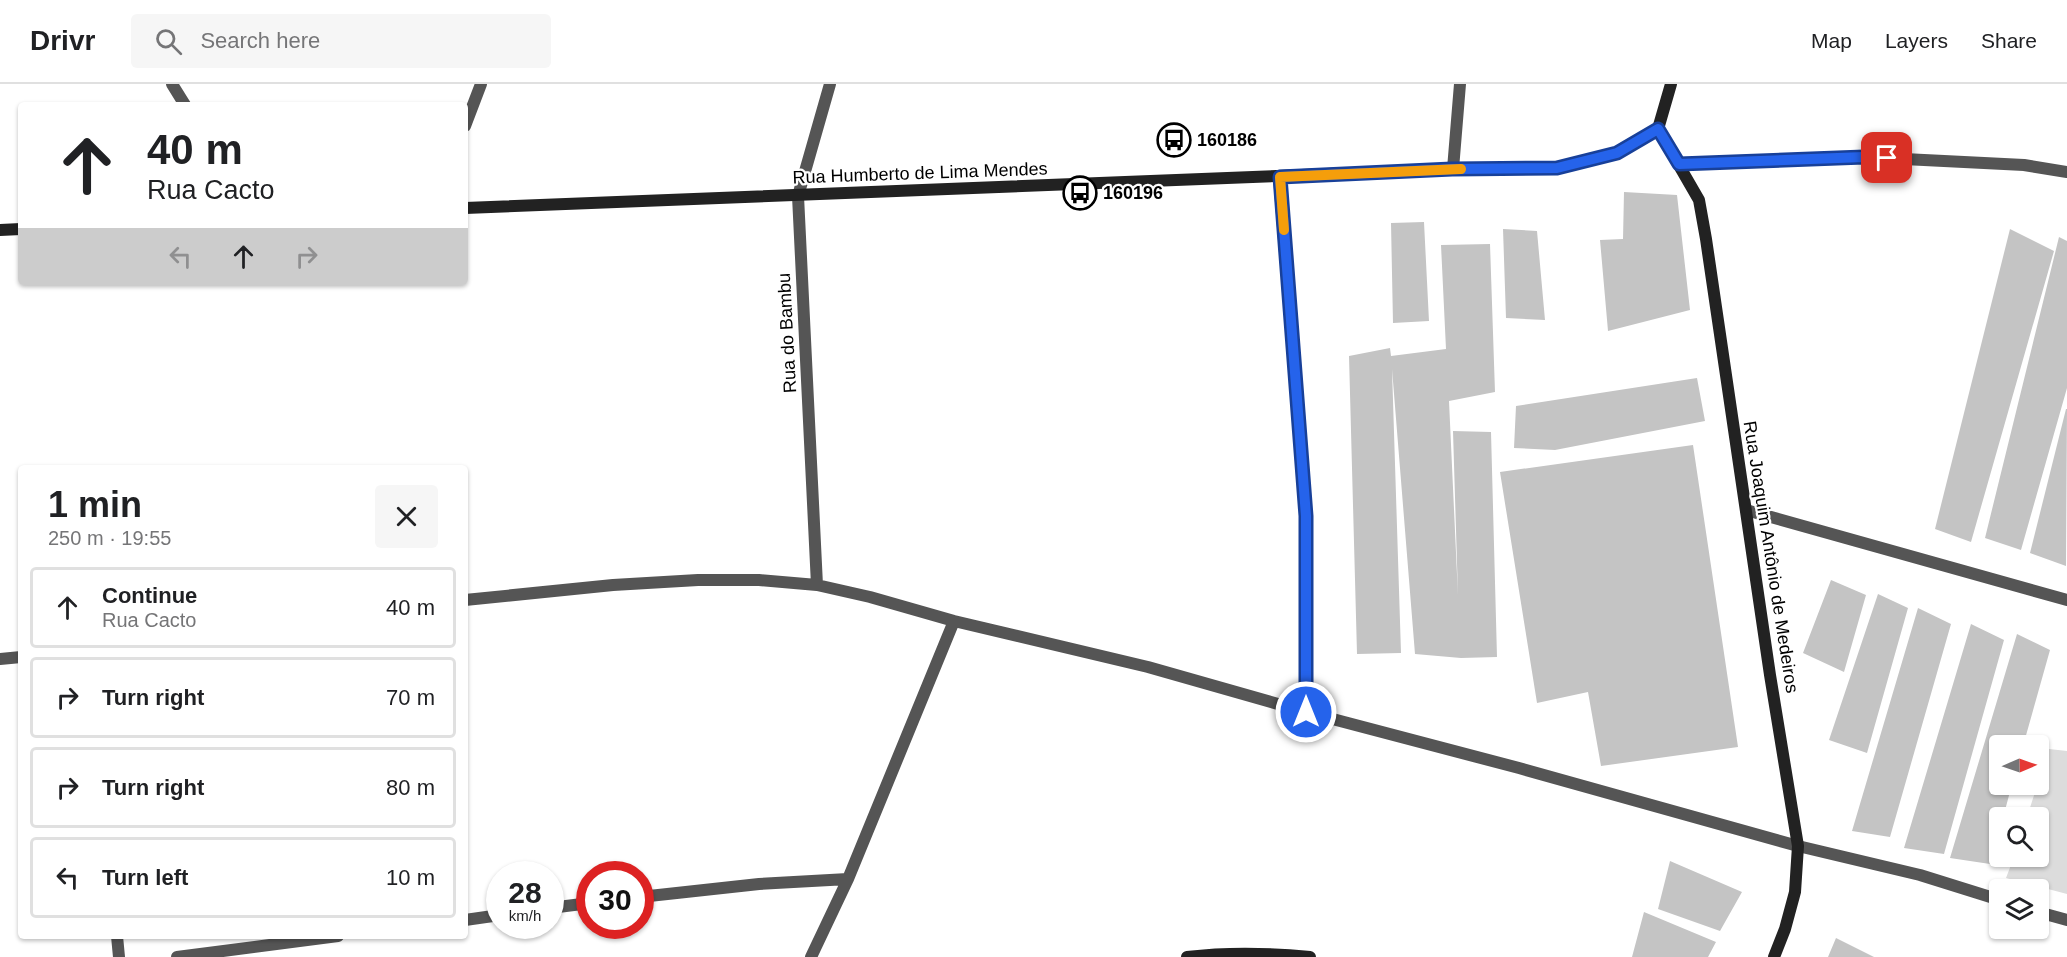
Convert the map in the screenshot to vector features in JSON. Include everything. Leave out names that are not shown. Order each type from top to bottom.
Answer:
[{"type":"street","points":[[172,84],[183,102]]},
{"type":"street","points":[[468,118],[481,84]]},
{"type":"street","name":"Rua do Bambu","points":[[817,585],[798,196],[830,84]]},
{"type":"street","points":[[1452,169],[1460,84]]},
{"type":"street","points":[[1671,84],[1658,129],[1679,164],[1864,157],[2024,165],[2067,172]]},
{"type":"street","name":"Rua Humberto de Lima Mendes","points":[[468,208],[1452,169],[1557,168],[1617,153],[1658,129]]},
{"type":"street","name":"Rua Joaquim Antônio de Medeiros","points":[[1679,164],[1699,200],[1798,846],[1795,892],[1785,929],[1773,957]]},
{"type":"street","points":[[1280,177],[1306,516],[1306,712]]},
{"type":"street","points":[[0,230],[18,229]]},
{"type":"street","points":[[1746,510],[2067,600]]},
{"type":"street","points":[[468,600],[613,585],[698,580],[759,580],[817,585],[870,597],[954,621],[1148,667],[1798,846],[1920,875],[1989,897]]},
{"type":"street","points":[[811,957],[848,879],[954,621]]},
{"type":"street","points":[[0,659],[18,657]]},
{"type":"street","points":[[654,895],[748,885],[848,879]]},
{"type":"street","points":[[2049,915],[2067,920]]},
{"type":"street","points":[[468,920],[486,917]]},
{"type":"street","points":[[117,939],[119,957]]},
{"type":"street","points":[[177,957],[315,939]]},
{"type":"street","points":[[1187,957],[1225,953],[1271,953],[1310,957]]},
{"type":"shaded area","points":[[2049,749],[2067,751],[2067,894],[2049,889],[2049,879],[2006,878],[2010,867],[2049,867],[2049,807],[2030,807],[2034,795],[2049,795]]},
{"type":"building","points":[[1624,192],[1677,195],[1690,310],[1608,331],[1600,240],[1623,239]]},
{"type":"building","points":[[1424,222],[1429,321],[1393,323],[1391,223]]},
{"type":"building","points":[[1503,229],[1537,231],[1545,320],[1506,318]]},
{"type":"building","points":[[2010,229],[2054,251],[1971,542],[1935,529]]},
{"type":"building","points":[[2059,237],[2067,241],[2067,388],[2021,550],[1985,538]]},
{"type":"building","points":[[1490,244],[1495,392],[1449,401],[1458,596],[1453,431],[1491,432],[1497,657],[1461,658],[1415,654],[1392,369],[1401,653],[1357,654],[1349,356],[1390,348],[1391,356],[1446,349],[1441,245]]},
{"type":"building","points":[[1697,378],[1705,421],[1555,450],[1514,448],[1516,406]]},
{"type":"building","points":[[2067,409],[2066,566],[2030,553]]},
{"type":"building","points":[[1693,445],[1738,747],[1601,766],[1588,692],[1537,703],[1500,472]]},
{"type":"building","points":[[1831,580],[1866,595],[1844,672],[1803,653]]},
{"type":"building","points":[[1878,594],[1908,608],[1867,753],[1829,740]]},
{"type":"building","points":[[1918,608],[1951,624],[1890,837],[1852,831]]},
{"type":"building","points":[[1971,624],[2004,640],[1944,854],[1904,848]]},
{"type":"building","points":[[2017,634],[2050,650],[2026,735],[1989,735],[1989,795],[2009,795],[2006,807],[1989,807],[1989,864],[1950,858]]},
{"type":"building","points":[[1670,861],[1742,892],[1720,931],[1658,909]]},
{"type":"building","points":[[1644,912],[1716,942],[1708,957],[1632,957]]},
{"type":"building","points":[[1836,938],[1874,957],[1828,957]]},
{"type":"slow traffic","points":[[1284,230],[1280,177],[1461,169]]},
{"type":"place","name":"160186","points":[[1174,140]]},
{"type":"place","name":"160196","points":[[1080,193]]},
{"type":"route","points":[[1306,712],[1306,516],[1280,177],[1452,169],[1557,168],[1617,153],[1658,129],[1679,164],[1887,158]]}]
